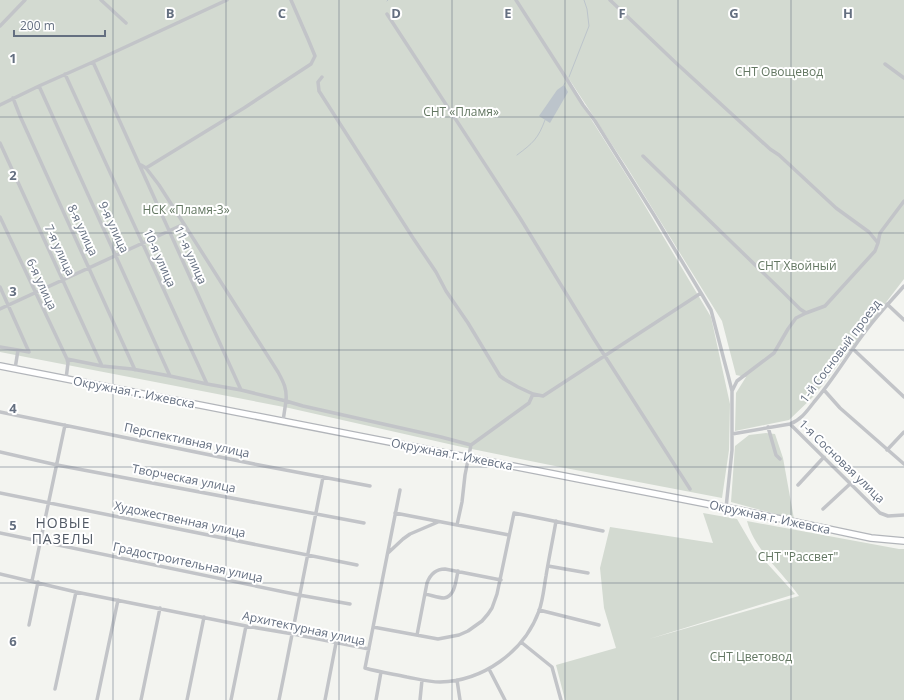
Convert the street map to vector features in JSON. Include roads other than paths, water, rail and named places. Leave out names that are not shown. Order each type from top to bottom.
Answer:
[{"type":"main road","name":"Окружная г. Ижевска","points":[[0,366],[726,508],[871,538],[904,541]]},
{"type":"street","points":[[0,26],[25,0]]},
{"type":"street","points":[[101,0],[126,23]]},
{"type":"street","points":[[0,105],[38,86],[227,0]]},
{"type":"street","points":[[146,168],[244,108],[311,64],[315,56],[291,0]]},
{"type":"street","points":[[516,0],[582,105],[595,121],[711,310],[732,391],[732,450],[726,508]]},
{"type":"street","points":[[610,0],[770,149],[779,155],[836,208],[869,232],[878,243]]},
{"type":"street","points":[[387,14],[520,218],[605,356],[690,489]]},
{"type":"street","name":"11-я улица","points":[[93,62],[241,390]]},
{"type":"street","points":[[885,64],[904,78]]},
{"type":"street","name":"10-я улица","points":[[65,74],[206,384]]},
{"type":"street","points":[[322,77],[318,82],[319,91],[436,272],[446,291],[468,323],[500,376],[518,387],[533,394],[543,396],[701,293]]},
{"type":"street","name":"9-я улица","points":[[38,86],[170,376]]},
{"type":"street","name":"8-я улица","points":[[13,98],[135,370]]},
{"type":"street","name":"7-я улица","points":[[0,143],[102,366]]},
{"type":"street","points":[[643,156],[806,313]]},
{"type":"street","points":[[140,165],[146,168],[159,185],[285,384],[287,393],[283,421]]},
{"type":"street","points":[[732,391],[737,381],[774,352],[796,318],[825,306],[876,251],[880,233],[904,201]]},
{"type":"street","name":"6-я улица","points":[[0,217],[66,359]]},
{"type":"street","points":[[0,310],[184,224]]},
{"type":"street","name":"1-й Сосновый проезд","points":[[790,424],[802,416],[824,390],[867,329],[904,286]]},
{"type":"street","points":[[0,287],[29,352],[0,347]]},
{"type":"street","points":[[887,304],[904,320]]},
{"type":"street","points":[[853,348],[904,397]]},
{"type":"street","points":[[15,369],[18,350]]},
{"type":"street","points":[[66,379],[68,363],[66,359],[170,376],[241,390],[471,445]]},
{"type":"street","points":[[824,390],[840,408],[904,464]]},
{"type":"street","points":[[457,525],[462,502],[464,476],[471,445],[528,403],[533,394]]},
{"type":"street","name":"Перспективная улица","points":[[0,412],[370,486]]},
{"type":"street","points":[[732,434],[790,424]]},
{"type":"street","name":"1-я Сосновая улица","points":[[790,424],[884,515],[891,517],[904,515]]},
{"type":"street","points":[[32,581],[65,425]]},
{"type":"street","points":[[768,428],[776,454],[780,459]]},
{"type":"street","points":[[887,450],[904,432]]},
{"type":"street","name":"Творческая улица","points":[[0,452],[57,465],[364,523]]},
{"type":"street","points":[[798,485],[824,457]]},
{"type":"street","points":[[279,700],[323,477]]},
{"type":"street","points":[[823,509],[850,483]]},
{"type":"street","points":[[369,649],[400,490]]},
{"type":"street","name":"Художественная улица","points":[[0,493],[356,565]]},
{"type":"street","points":[[395,513],[509,536]]},
{"type":"street","points":[[373,627],[438,639],[459,635],[482,621],[492,608],[498,594],[514,513],[603,531]]},
{"type":"street","points":[[387,554],[410,534],[438,521]]},
{"type":"street","name":"Архитектурная улица","points":[[0,574],[76,592],[369,649],[365,668],[422,680],[440,682],[457,680],[489,669],[507,657],[532,627],[539,610],[556,521]]},
{"type":"street","name":"Градостроительная улица","points":[[0,533],[299,595],[350,604]]},
{"type":"street","points":[[548,566],[588,573]]},
{"type":"street","points":[[417,635],[425,594],[429,580],[435,571],[444,569],[501,580]]},
{"type":"street","points":[[425,594],[444,598],[450,596],[453,591],[458,571]]},
{"type":"street","points":[[29,625],[38,582]]},
{"type":"street","points":[[55,689],[76,592]]},
{"type":"street","points":[[98,700],[118,600]]},
{"type":"street","points":[[141,700],[160,608]]},
{"type":"street","points":[[539,610],[599,625]]},
{"type":"street","points":[[187,700],[204,617]]},
{"type":"street","points":[[231,700],[246,626]]},
{"type":"street","points":[[521,642],[552,667],[561,700]]},
{"type":"street","points":[[325,700],[336,643]]},
{"type":"street","points":[[489,669],[505,700]]},
{"type":"street","points":[[376,700],[381,672]]},
{"type":"street","points":[[420,700],[422,680]]},
{"type":"street","points":[[457,680],[460,700]]},
{"type":"waterway","points":[[569,77],[589,26],[587,9],[584,0]]},
{"type":"waterway","points":[[517,155],[534,140],[540,132],[545,120]]},
{"type":"district","name":"НОВЫЕ ПАЗЕЛЫ","points":[[63,530]]},
{"type":"park label","name":"СНТ Овощевод","points":[[779,71]]},
{"type":"park label","name":"СНТ «Пламя»","points":[[461,111]]},
{"type":"park label","name":"НСК «Пламя-3»","points":[[186,209]]},
{"type":"park label","name":"СНТ Хвойный","points":[[797,265]]},
{"type":"park label","name":"СНТ \"Рассвет\"","points":[[798,556]]},
{"type":"park label","name":"СНТ Цветовод","points":[[751,656]]}]
